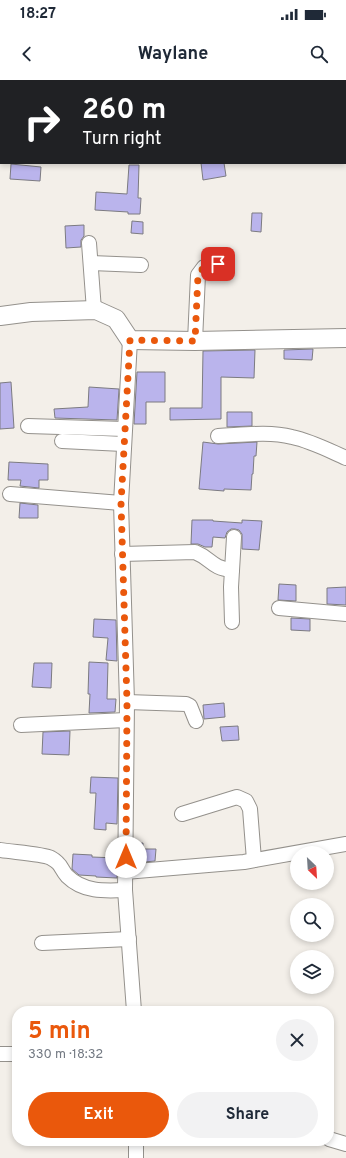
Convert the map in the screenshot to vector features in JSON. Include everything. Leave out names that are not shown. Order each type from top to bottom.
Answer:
[{"type":"street","points":[[89,243],[94,310]]},
{"type":"street","points":[[91,263],[140,266]]},
{"type":"street","points":[[195,341],[198,275],[204,267],[218,264]]},
{"type":"street","points":[[0,316],[31,312],[94,310],[107,314],[116,319],[130,340],[123,444],[121,503],[127,702],[125,890],[134,1006]]},
{"type":"street","points":[[130,340],[195,341],[346,338]]},
{"type":"street","points":[[28,426],[124,429]]},
{"type":"street","points":[[218,436],[264,434],[291,436],[314,443],[346,458]]},
{"type":"street","points":[[62,441],[123,444]]},
{"type":"street","points":[[10,494],[121,503]]},
{"type":"street","points":[[232,622],[232,570],[234,537]]},
{"type":"street","points":[[122,554],[195,552],[203,555],[215,566],[222,569],[232,570]]},
{"type":"street","points":[[279,608],[346,614]]},
{"type":"street","points":[[127,702],[186,704],[190,706],[196,721]]},
{"type":"street","points":[[21,724],[126,720]]},
{"type":"street","points":[[182,814],[227,799],[237,797],[246,801],[250,809],[254,860]]},
{"type":"street","points":[[126,872],[254,860],[346,844]]},
{"type":"street","points":[[0,850],[49,857],[60,863],[66,875],[76,883],[89,888],[104,891],[125,890]]},
{"type":"street","points":[[42,943],[129,939]]},
{"type":"street","points":[[0,1054],[12,1054]]},
{"type":"street","points":[[334,1140],[346,1144]]},
{"type":"street","points":[[136,1146],[136,1158]]},
{"type":"building","points":[[11,164],[41,167],[40,181],[10,179]]},
{"type":"building","points":[[201,164],[224,164],[226,176],[203,180]]},
{"type":"building","points":[[129,165],[139,165],[138,198],[141,198],[140,214],[95,210],[96,192],[127,194]]},
{"type":"building","points":[[252,213],[262,213],[261,232],[251,231]]},
{"type":"building","points":[[132,221],[143,222],[143,234],[131,233]]},
{"type":"building","points":[[84,225],[84,236],[81,240],[81,247],[66,248],[65,226]]},
{"type":"building","points":[[313,349],[312,360],[284,359],[284,350]]},
{"type":"building","points":[[255,350],[254,378],[221,377],[221,419],[170,420],[170,408],[202,408],[203,351]]},
{"type":"building","points":[[137,372],[165,372],[165,402],[146,402],[146,424],[134,424]]},
{"type":"building","points":[[11,382],[14,428],[0,429],[0,383]]},
{"type":"building","points":[[89,387],[119,389],[117,420],[55,418],[54,409],[88,407]]},
{"type":"building","points":[[227,412],[252,412],[252,426],[227,427]]},
{"type":"building","points":[[203,442],[218,444],[257,442],[256,456],[254,456],[251,490],[224,489],[224,491],[199,489]]},
{"type":"building","points":[[9,462],[48,464],[48,480],[39,480],[39,488],[20,486],[21,480],[8,480]]},
{"type":"building","points":[[20,503],[38,505],[38,518],[19,518]]},
{"type":"building","points":[[192,520],[213,520],[242,523],[242,520],[262,521],[259,550],[242,549],[242,534],[239,530],[235,529],[231,529],[227,532],[225,538],[213,537],[212,547],[191,544]]},
{"type":"building","points":[[279,584],[296,585],[296,601],[278,600]]},
{"type":"building","points":[[346,587],[346,605],[327,604],[327,588]]},
{"type":"building","points":[[291,618],[310,619],[310,631],[291,630]]},
{"type":"building","points":[[94,619],[116,620],[117,661],[106,660],[108,638],[93,637]]},
{"type":"building","points":[[89,662],[108,663],[107,699],[116,699],[115,712],[89,713]]},
{"type":"building","points":[[34,663],[52,663],[51,688],[32,687]]},
{"type":"building","points":[[224,703],[225,717],[204,719],[203,705]]},
{"type":"building","points":[[238,726],[239,740],[222,741],[220,727]]},
{"type":"building","points":[[70,731],[69,755],[42,754],[43,732]]},
{"type":"building","points":[[91,777],[118,778],[117,824],[106,823],[106,830],[94,829],[96,793],[90,793]]},
{"type":"building","points":[[134,843],[143,843],[143,849],[156,849],[155,861],[134,863]]},
{"type":"building","points":[[73,854],[92,855],[92,857],[117,858],[117,878],[79,875],[72,869]]},
{"type":"route","points":[[126,857],[127,702],[121,503],[123,444],[130,340],[195,341],[198,275],[204,267],[218,264]]}]
